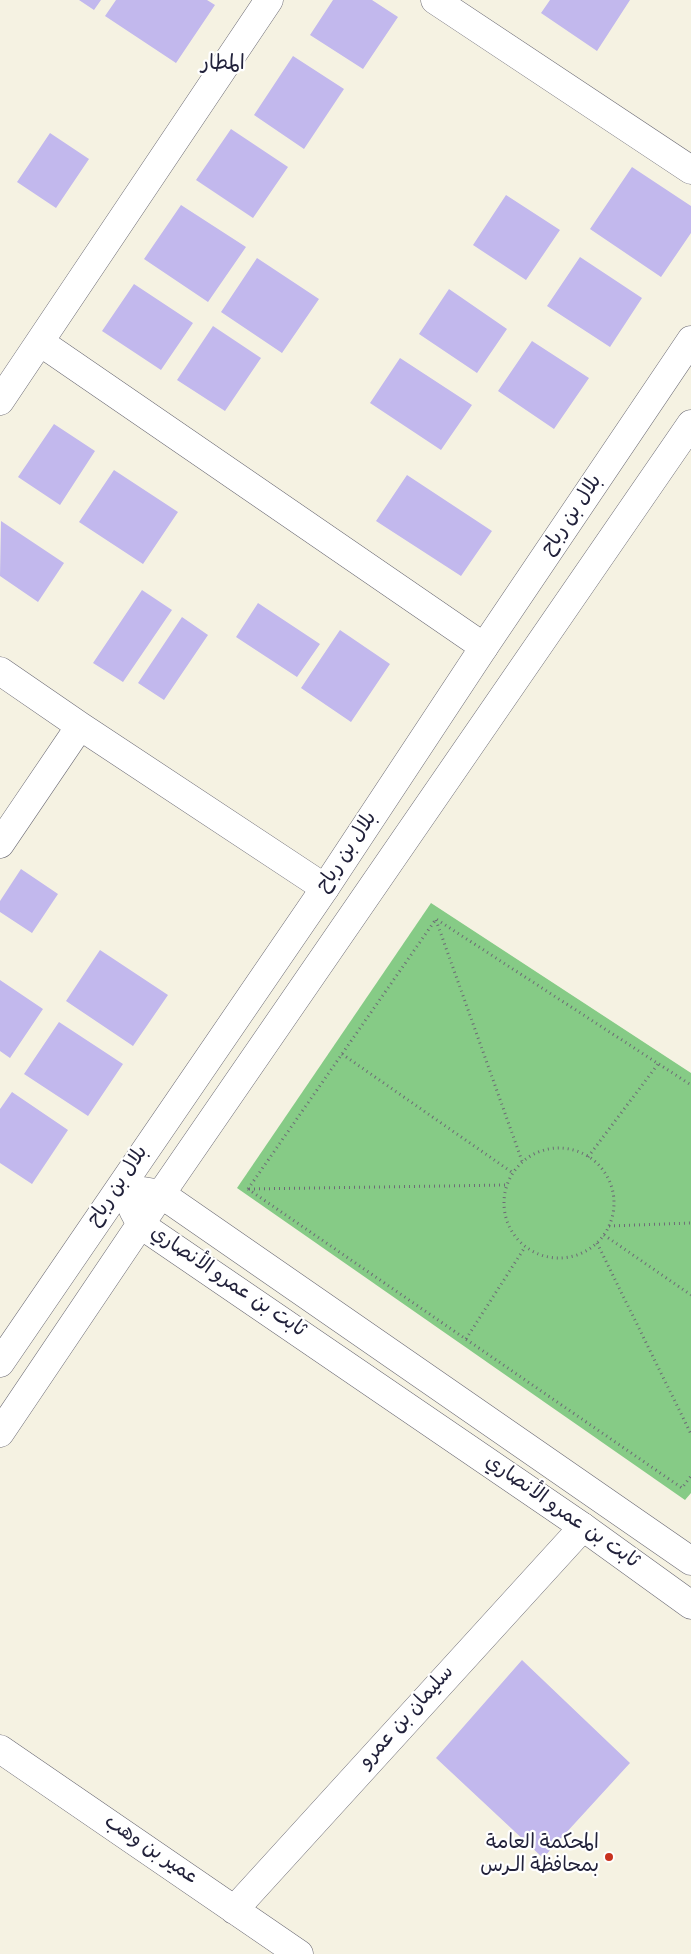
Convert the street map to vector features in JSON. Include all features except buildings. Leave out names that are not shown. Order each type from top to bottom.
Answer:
[{"type":"street","points":[[0,401],[269,0]]},
{"type":"street","points":[[435,0],[691,170]]},
{"type":"street","name":"بلال بن رباح","points":[[0,1362],[325,888],[484,647],[691,340]]},
{"type":"street","points":[[40,342],[484,647]]},
{"type":"street","name":"بلال بن رباح","points":[[0,1433],[161,1194],[691,424]]},
{"type":"street","points":[[0,671],[325,888]]},
{"type":"street","points":[[0,844],[80,726]]},
{"type":"street","name":"ثابت بن عمرو الأنصاري","points":[[120,1187],[161,1194],[691,1561]]},
{"type":"street","name":"ثابت بن عمرو الأنصاري","points":[[120,1187],[141,1224],[583,1527],[691,1605]]},
{"type":"street","name":"سليمان بن عمرو","points":[[234,1910],[583,1527]]},
{"type":"street","name":"عمير بن وهب","points":[[0,1749],[299,1954]]},
{"type":"path","points":[[248,1188],[436,919]]},
{"type":"path","points":[[436,919],[691,1085]]},
{"type":"path","points":[[436,919],[522,1161]]},
{"type":"path","points":[[342,1054],[513,1173]]},
{"type":"path","points":[[588,1156],[658,1064]]},
{"type":"path","points":[[556,1148],[574,1150],[588,1156],[604,1170],[612,1186],[614,1204],[609,1226],[604,1235],[589,1250],[573,1257],[554,1258],[536,1254],[509,1230],[504,1212],[504,1193],[507,1184],[522,1161],[538,1152],[556,1148]]},
{"type":"path","points":[[248,1188],[507,1184]]},
{"type":"path","points":[[248,1188],[682,1488],[691,1476]]},
{"type":"path","points":[[609,1226],[691,1223]]},
{"type":"path","points":[[604,1235],[691,1295]]},
{"type":"path","points":[[597,1243],[691,1434]]},
{"type":"path","points":[[466,1339],[525,1246]]},
{"type":"green space","points":[[431,903],[691,1073],[691,1493],[685,1500],[237,1188]]},
{"type":"place","name":"المحكمة العامة بمحافظة الـرس","points":[[609,1857]]},
{"type":"district","name":"المطار","points":[[223,66]]}]
